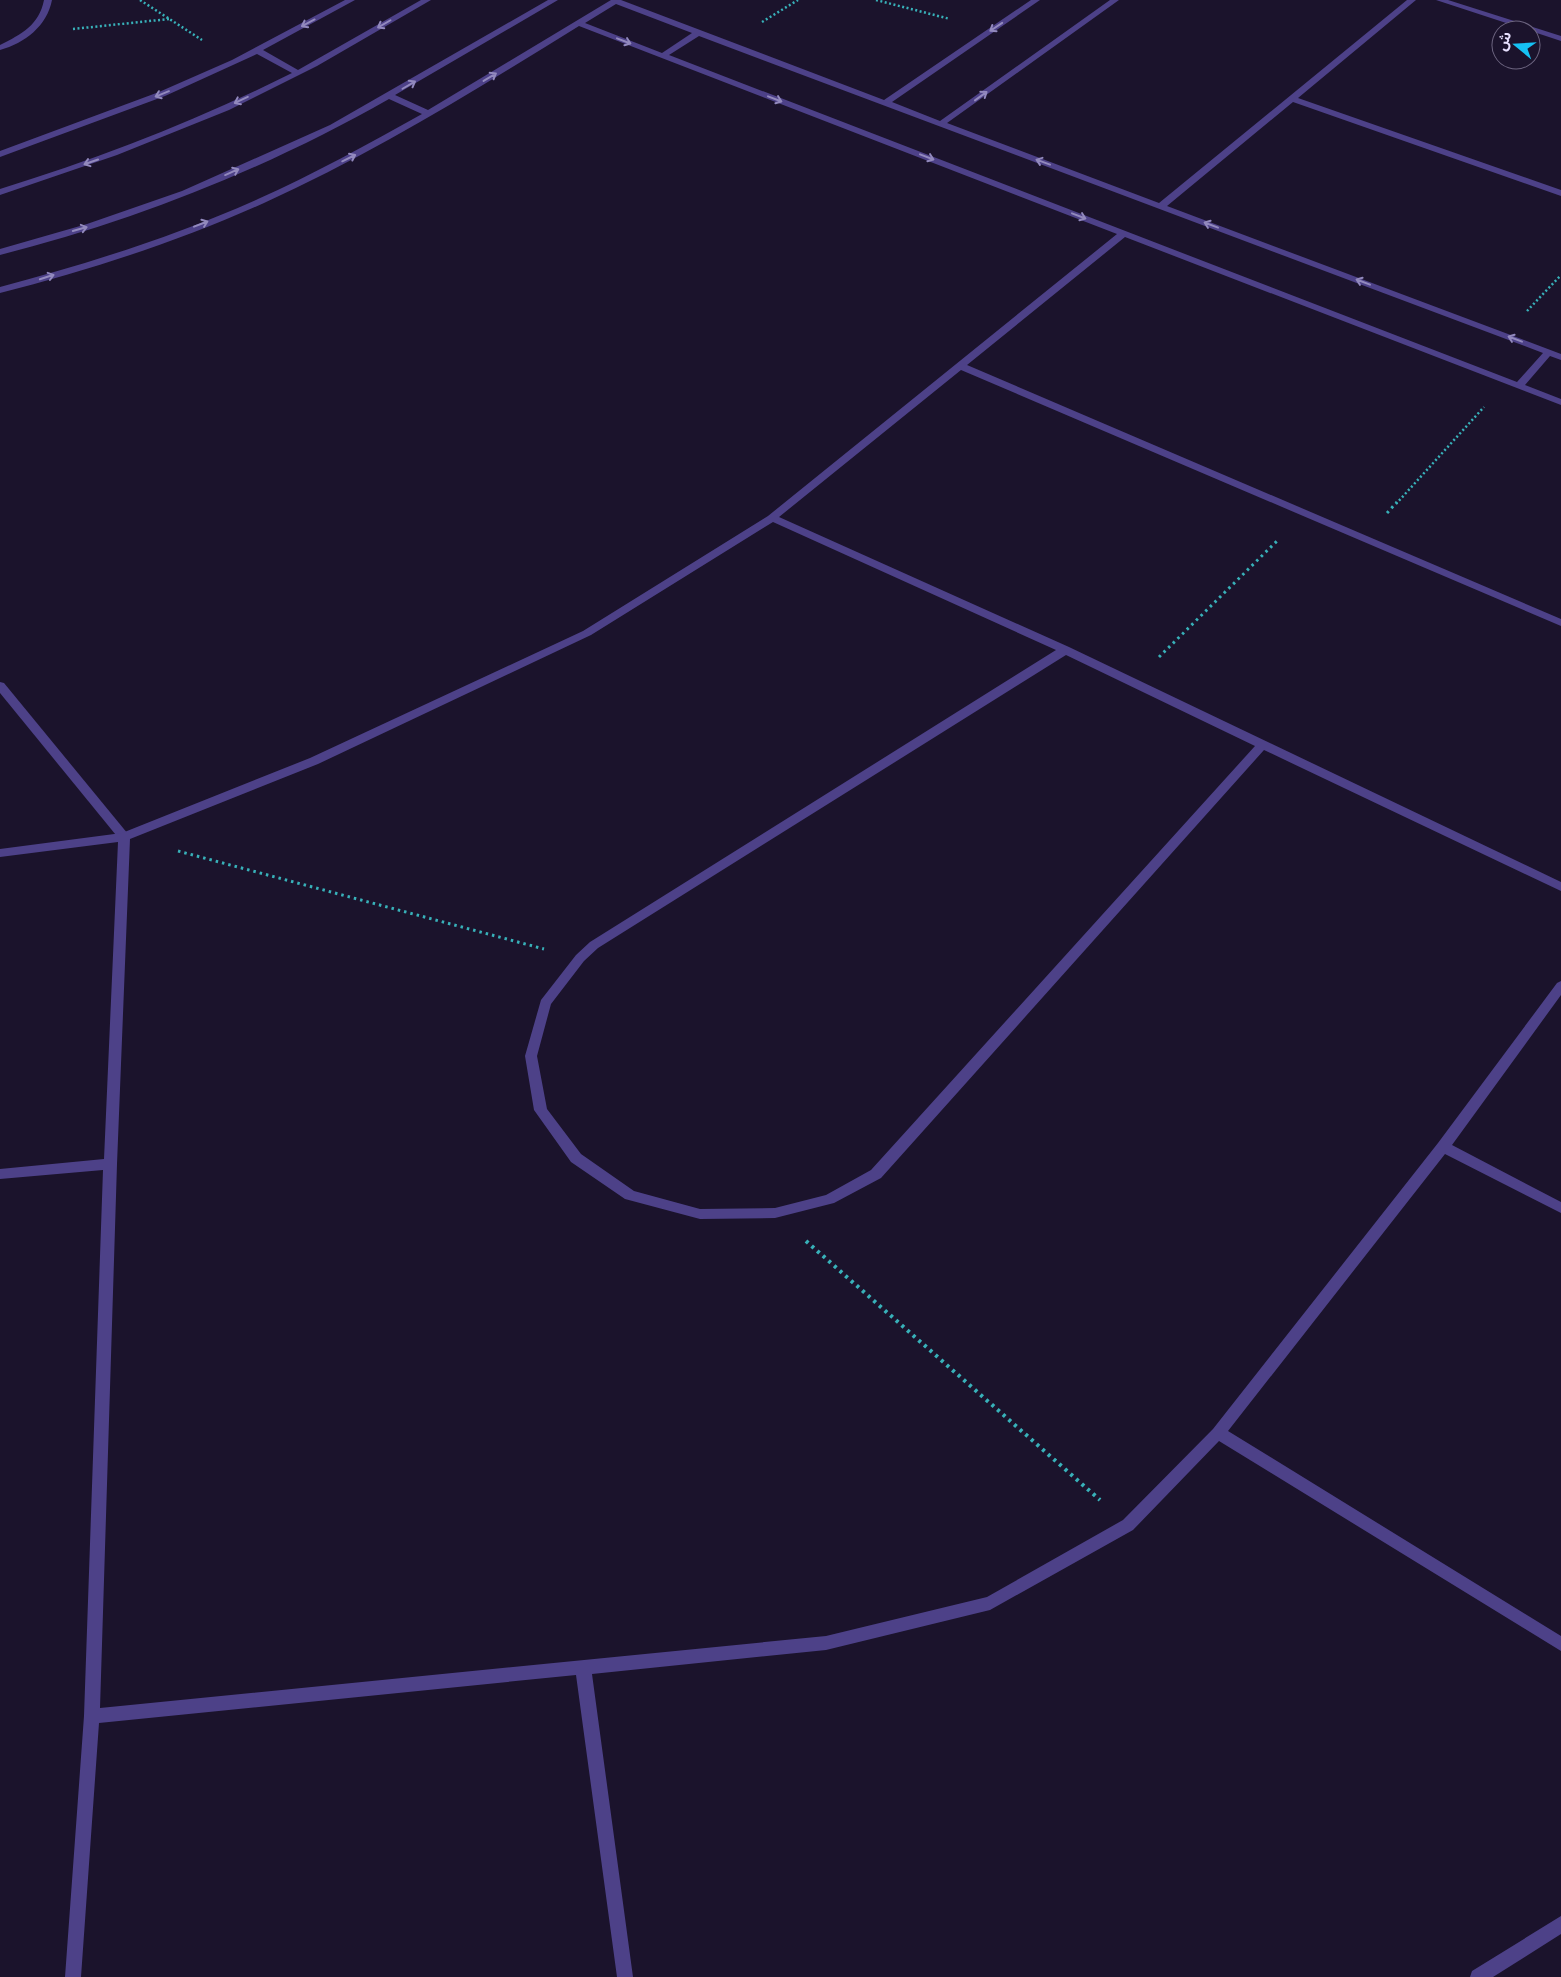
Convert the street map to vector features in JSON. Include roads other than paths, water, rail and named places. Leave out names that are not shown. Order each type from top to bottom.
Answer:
[{"type":"street","points":[[0,48],[31,33],[46,14],[48,0]]},
{"type":"street","points":[[0,154],[162,94],[235,62],[351,0]]},
{"type":"street","points":[[0,192],[120,151],[203,118],[298,73],[427,0]]},
{"type":"street","points":[[0,252],[90,226],[185,193],[333,127],[390,96],[554,0]]},
{"type":"street","points":[[885,103],[1036,0]]},
{"type":"street","points":[[941,124],[1115,0]]},
{"type":"street","points":[[1161,206],[1412,0]]},
{"type":"street","points":[[1440,0],[1561,39]]},
{"type":"street","points":[[0,290],[150,244],[255,203],[369,148],[430,114],[616,1],[1561,357]]},
{"type":"street","points":[[578,23],[1561,402]]},
{"type":"street","points":[[663,56],[698,33]]},
{"type":"street","points":[[256,50],[298,73]]},
{"type":"street","points":[[390,96],[430,114]]},
{"type":"street","points":[[1293,99],[1561,192]]},
{"type":"street","points":[[0,853],[124,837],[314,761],[587,634],[772,518],[1124,233]]},
{"type":"street","points":[[1519,386],[1549,352]]},
{"type":"street","points":[[961,366],[1561,622]]},
{"type":"street","points":[[772,518],[1065,650],[1561,887]]},
{"type":"street","points":[[1065,650],[594,945],[580,958],[545,1003],[531,1056],[541,1110],[576,1158],[630,1195],[700,1214],[775,1213],[829,1199],[876,1174],[1263,744]]},
{"type":"street","points":[[0,686],[124,837],[110,1164],[92,1716],[73,1977]]},
{"type":"street","points":[[92,1716],[826,1643],[990,1603],[1128,1525],[1218,1433],[1443,1147],[1561,986]]},
{"type":"street","points":[[1443,1147],[1561,1208]]},
{"type":"street","points":[[0,1174],[110,1164]]},
{"type":"street","points":[[1218,1433],[1561,1644]]},
{"type":"street","points":[[583,1667],[625,1977]]},
{"type":"street","points":[[1478,1977],[1561,1924]]}]
